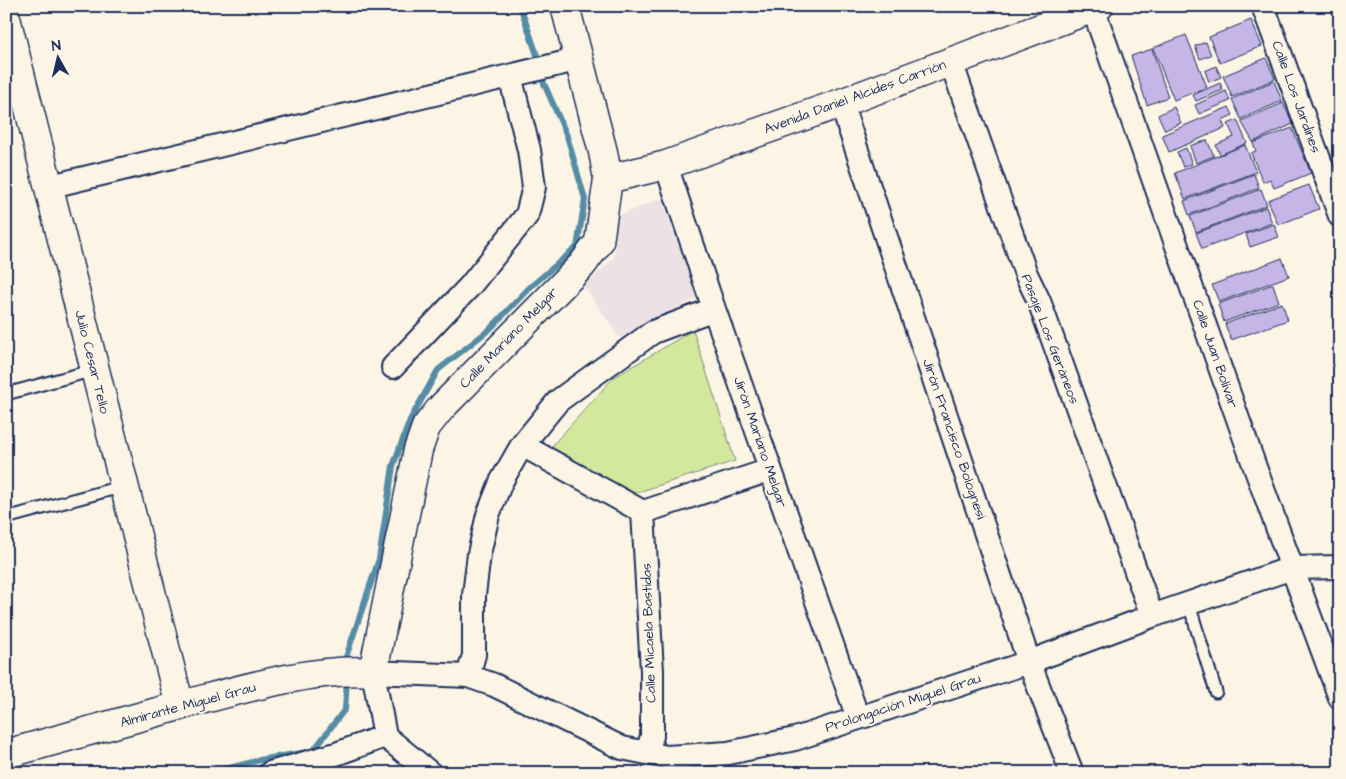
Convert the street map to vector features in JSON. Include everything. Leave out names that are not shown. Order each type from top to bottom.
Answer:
[{"type":"street","name":"Calle Mariano Melgar","points":[[373,672],[408,491],[426,427],[441,408],[582,265],[598,242],[608,179],[580,59],[565,6]]},
{"type":"street","name":"Calle Los Jardines","points":[[1263,6],[1340,216]]},
{"type":"street","name":"Avenida Daniel Alcides Carrión","points":[[608,179],[666,165],[841,103],[1096,7]]},
{"type":"street","name":"Calle Juan Bolívar","points":[[1096,7],[1292,568],[1340,698]]},
{"type":"street","name":"Julio Cesar Tello","points":[[6,18],[47,187],[180,706]]},
{"type":"street","points":[[47,187],[580,59]]},
{"type":"street","name":"Pasaje Los Geráneos","points":[[950,62],[1152,616]]},
{"type":"street","points":[[393,367],[470,286],[527,214],[534,187],[529,150],[510,76]]},
{"type":"street","name":"Jirón Francisco Bolognesi","points":[[841,103],[1029,662],[1072,773]]},
{"type":"street","name":"Jirón Mariano Melgar","points":[[666,165],[714,309],[858,718]]},
{"type":"street","points":[[468,676],[474,655],[474,595],[479,554],[488,515],[501,482],[522,445],[558,401],[653,332],[714,309]]},
{"type":"street","points":[[522,445],[642,512],[770,470]]},
{"type":"street","name":"Calle Micaela Bastidas","points":[[642,512],[652,671],[652,736],[647,753]]},
{"type":"street","name":"Prolongación Miguel Grau","points":[[373,672],[468,676],[494,685],[622,748],[667,757],[728,753],[795,739],[1029,662],[1152,616],[1292,568],[1340,567]]},
{"type":"street","name":"Almirante Miguel Grau","points":[[6,754],[250,687],[305,677],[358,671],[373,672]]},
{"type":"street","points":[[373,672],[385,736],[430,773]]},
{"type":"street","points":[[270,773],[336,754],[385,736]]},
{"type":"lane","points":[[6,394],[94,370]]},
{"type":"lane","points":[[6,518],[124,486]]},
{"type":"lane","points":[[1189,604],[1216,692]]},
{"type":"shaded area","points":[[662,198],[698,297],[621,340],[584,286],[614,258],[617,216]]},
{"type":"green space","points":[[693,330],[735,461],[632,494],[550,448],[613,378]]},
{"type":"building","points":[[1251,20],[1262,46],[1220,63],[1209,37]]},
{"type":"building","points":[[1186,35],[1207,87],[1174,100],[1153,48]]},
{"type":"building","points":[[1206,42],[1211,55],[1200,59],[1195,46]]},
{"type":"building","points":[[1152,49],[1168,97],[1147,105],[1131,56]]},
{"type":"building","points":[[1266,58],[1275,79],[1232,97],[1223,76]]},
{"type":"building","points":[[1216,66],[1221,77],[1209,82],[1205,71]]},
{"type":"building","points":[[1274,81],[1282,101],[1241,119],[1232,99]]},
{"type":"building","points":[[1220,83],[1223,90],[1196,101],[1193,95]]},
{"type":"building","points":[[1226,91],[1230,101],[1199,114],[1195,105]]},
{"type":"building","points":[[1283,103],[1293,124],[1253,142],[1241,121]]},
{"type":"building","points":[[1174,107],[1181,123],[1165,130],[1158,115]]},
{"type":"building","points":[[1229,107],[1233,115],[1222,120],[1225,128],[1169,152],[1162,135]]},
{"type":"building","points":[[1237,120],[1247,143],[1220,155],[1216,145],[1234,137],[1228,124]]},
{"type":"building","points":[[1292,128],[1311,173],[1274,188],[1270,179],[1263,182],[1251,153],[1256,151],[1253,143]]},
{"type":"building","points":[[1207,140],[1214,156],[1196,163],[1190,146]]},
{"type":"building","points":[[1245,145],[1256,172],[1185,199],[1175,173]]},
{"type":"building","points":[[1186,148],[1192,164],[1183,167],[1177,152]]},
{"type":"building","points":[[1254,174],[1259,188],[1189,215],[1184,201]]},
{"type":"building","points":[[1309,185],[1319,209],[1278,225],[1268,200]]},
{"type":"building","points":[[1261,189],[1267,205],[1196,232],[1190,216]]},
{"type":"building","points":[[1266,207],[1272,223],[1202,249],[1196,233]]},
{"type":"building","points":[[1274,224],[1279,237],[1250,247],[1246,234]]},
{"type":"building","points":[[1282,258],[1289,276],[1219,302],[1212,285]]},
{"type":"building","points":[[1273,284],[1279,302],[1224,322],[1218,304]]},
{"type":"building","points":[[1282,303],[1288,320],[1231,340],[1225,324]]},
{"type":"waterway","points":[[520,6],[537,55]]},
{"type":"waterway","points":[[345,660],[379,559],[393,466],[410,420],[438,370],[490,329],[529,288],[577,247],[585,199],[567,136],[542,79]]},
{"type":"waterway","points":[[209,773],[264,759],[313,751],[345,709],[347,682]]}]
